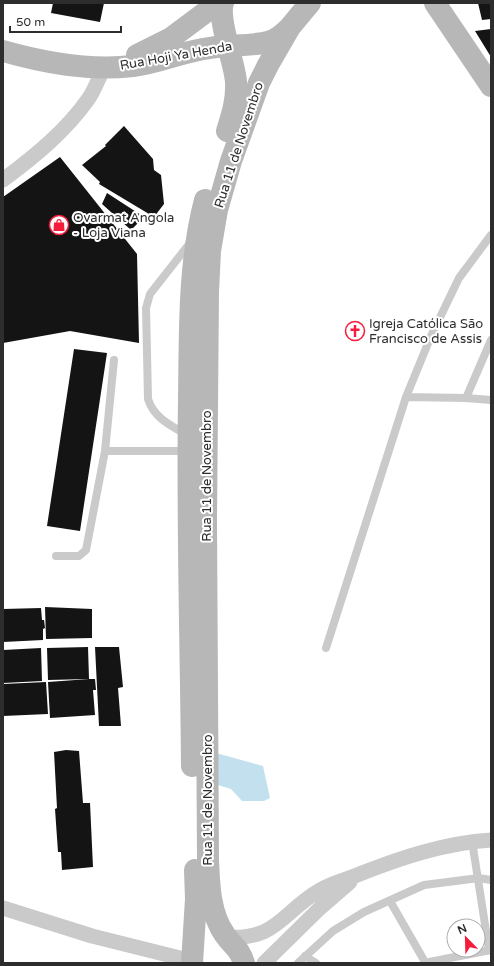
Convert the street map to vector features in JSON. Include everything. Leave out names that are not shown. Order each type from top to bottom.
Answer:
[{"type":"main road","name":"Rua Hoji Ya Henda","points":[[104,68],[136,55],[171,38],[218,3]]},
{"type":"main road","name":"Rua 11 de Novembro","points":[[192,962],[196,899],[188,444],[192,283],[197,234],[212,175],[234,109],[236,80],[222,15],[223,3]]},
{"type":"main road","name":"Rua 11 de Novembro","points":[[244,963],[236,947],[226,937],[219,925],[213,908],[208,860],[206,521],[208,292],[210,251],[217,210],[246,116],[268,65],[290,27],[310,3]]},
{"type":"main road","points":[[435,3],[491,86]]},
{"type":"main road","name":"Rua Hoji Ya Henda","points":[[3,51],[66,66],[104,68],[133,66],[194,50],[228,45],[268,42],[280,37],[290,27]]},
{"type":"main road","points":[[192,962],[197,951],[207,944],[226,937]]},
{"type":"street","points":[[3,180],[49,144],[73,118],[89,97],[104,68]]},
{"type":"street","points":[[226,937],[239,938],[273,928],[320,890],[406,856],[472,841],[491,840]]},
{"type":"street","points":[[264,963],[320,908],[360,874]]},
{"type":"street","points":[[3,908],[92,936],[192,962]]},
{"type":"lane","points":[[188,444],[157,417],[148,399],[146,308],[150,294],[197,234]]},
{"type":"lane","points":[[326,648],[406,396],[431,336],[459,278],[491,236]]},
{"type":"lane","points":[[466,398],[491,340]]},
{"type":"lane","points":[[56,556],[79,556],[86,550],[105,451],[114,360]]},
{"type":"lane","points":[[406,396],[491,400]]},
{"type":"lane","points":[[105,451],[188,444]]},
{"type":"lane","points":[[390,901],[425,963],[490,950],[472,841]]},
{"type":"lane","points":[[298,963],[333,931],[364,912],[424,885],[479,878],[491,880]]},
{"type":"lane","points":[[305,956],[316,963]]},
{"type":"water","points":[[216,753],[263,766],[270,798],[264,801],[242,801],[231,789],[218,785]]},
{"type":"building","points":[[53,3],[104,3],[100,22],[51,13]]},
{"type":"building","points":[[478,3],[491,3],[491,19],[482,20]]},
{"type":"building","points":[[491,29],[491,57],[475,31]]},
{"type":"building","points":[[124,126],[153,159],[154,170],[161,175],[164,204],[154,217],[99,184],[100,182],[82,165],[106,146],[105,145]]},
{"type":"building","name":"Ovarmat Angola - Loja Viana","points":[[60,157],[137,254],[139,343],[70,331],[3,343],[3,197]]},
{"type":"building","points":[[107,193],[144,217],[131,230],[102,204]]},
{"type":"building","points":[[74,349],[107,353],[80,531],[47,526]]},
{"type":"building","points":[[45,607],[92,609],[92,638],[46,639]]},
{"type":"building","points":[[41,608],[42,620],[44,620],[45,628],[43,629],[43,640],[3,642],[3,609]]},
{"type":"building","points":[[88,647],[89,679],[48,680],[47,648]]},
{"type":"building","points":[[95,647],[119,647],[123,687],[118,688],[121,726],[99,726]]},
{"type":"building","points":[[41,648],[42,681],[3,683],[3,650]]},
{"type":"building","points":[[95,679],[96,690],[93,690],[95,715],[50,718],[48,682]]},
{"type":"building","points":[[46,682],[48,714],[3,716],[3,684]]},
{"type":"building","points":[[66,750],[79,751],[83,803],[90,803],[93,867],[62,870],[61,852],[58,852],[55,809],[57,808],[54,752]]},
{"type":"place","name":"Ovarmat Angola - Loja Viana","points":[[59,225]]},
{"type":"place","name":"Igreja Católica São Francisco de Assis","points":[[355,331]]}]
